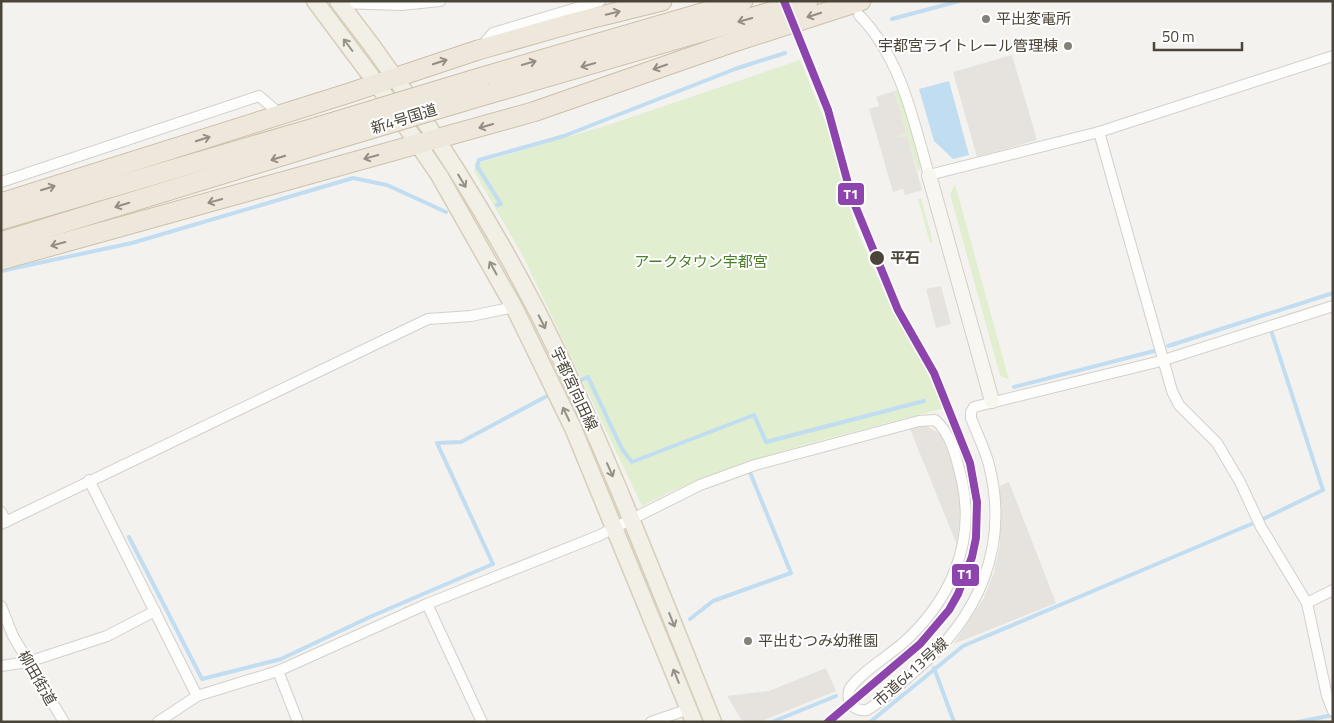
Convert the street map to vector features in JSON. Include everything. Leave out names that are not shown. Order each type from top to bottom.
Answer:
[{"type":"highway","points":[[1,203],[478,50],[573,23],[662,1]]},
{"type":"highway","name":"新4号国道","points":[[1,220],[320,135],[487,85],[742,1]]},
{"type":"highway","name":"新4号国道","points":[[487,85],[808,1]]},
{"type":"highway","points":[[1,260],[532,112],[731,43],[860,8]]},
{"type":"highway","name":"新4号国道","points":[[1,242],[320,135]]},
{"type":"main road","points":[[315,1],[386,81]]},
{"type":"main road","points":[[339,2],[386,81]]},
{"type":"main road","name":"宇都宮向田線","points":[[386,81],[427,142],[494,233],[534,306],[558,354],[631,518],[713,722]]},
{"type":"main road","name":"宇都宮向田線","points":[[427,142],[439,175],[514,306],[573,428],[692,715]]},
{"type":"street","points":[[339,2],[401,5],[440,1]]},
{"type":"street","points":[[478,50],[494,33],[600,1]]},
{"type":"street","points":[[860,8],[900,80],[929,175],[992,401],[1162,362],[1333,306]]},
{"type":"street","points":[[929,175],[1099,132],[1333,56]]},
{"type":"street","points":[[1,182],[259,96],[280,114]]},
{"type":"street","points":[[1099,132],[1166,373],[1179,405],[1217,443],[1256,515],[1260,527],[1307,603],[1327,696],[1333,711]]},
{"type":"street","points":[[1,512],[4,523],[89,480],[428,319],[471,316],[514,306]]},
{"type":"street","name":"市道6413号線","points":[[631,518],[700,486],[755,464],[919,421],[935,420],[945,432],[953,450],[964,494],[966,519],[963,544],[956,570],[944,595],[922,625],[850,688],[848,699],[856,709],[862,711],[872,707],[925,662],[960,624],[977,599],[989,564],[996,512],[989,465],[971,412],[974,407],[992,401]]},
{"type":"street","points":[[89,480],[197,696]]},
{"type":"street","points":[[158,722],[197,696],[278,671],[427,604],[616,528],[631,518]]},
{"type":"street","points":[[1307,603],[1333,590]]},
{"type":"street","points":[[427,604],[482,722]]},
{"type":"street","name":"柳田街道","points":[[1,606],[13,636],[64,722]]},
{"type":"street","points":[[1,666],[28,662],[107,636],[155,611]]},
{"type":"street","points":[[278,671],[298,722]]},
{"type":"street","points":[[651,722],[692,715]]},
{"type":"green space","name":"アークタウン宇都宮","points":[[800,60],[830,133],[855,226],[895,316],[918,353],[944,408],[829,438],[752,461],[678,489],[642,506],[524,258],[474,171],[475,164],[608,125]]},
{"type":"green space","points":[[900,89],[922,164],[918,172],[907,136],[897,137],[906,132],[894,91]]},
{"type":"green space","points":[[955,184],[1009,380],[1000,375],[950,194]]},
{"type":"green space","points":[[921,198],[933,242],[930,243],[918,199]]},
{"type":"shaded area","points":[[1012,55],[1037,140],[977,157],[953,72]]},
{"type":"shaded area","points":[[894,91],[906,132],[897,137],[907,136],[922,190],[905,195],[903,189],[893,192],[869,109],[879,106],[876,97]]},
{"type":"shaded area","points":[[941,286],[951,324],[936,328],[926,289]]},
{"type":"shaded area","points":[[927,426],[940,434],[954,467],[961,505],[957,545],[910,429]]},
{"type":"shaded area","points":[[1009,482],[1056,603],[954,644],[984,598],[994,572],[1000,545],[1000,486]]},
{"type":"shaded area","points":[[826,668],[836,691],[759,722],[743,722],[727,696],[769,691]]},
{"type":"water","points":[[949,81],[969,155],[953,159],[934,141],[919,89]]},
{"type":"waterway","points":[[892,19],[959,1]]},
{"type":"waterway","points":[[497,205],[501,204],[477,166],[479,160],[564,136],[735,69],[785,53]]},
{"type":"waterway","points":[[1,271],[132,243],[353,178],[387,185],[446,212]]},
{"type":"waterway","points":[[1168,346],[1333,293]]},
{"type":"waterway","points":[[870,722],[963,646],[1263,519],[1323,490],[1271,330]]},
{"type":"waterway","points":[[1014,387],[1154,351]]},
{"type":"waterway","points":[[581,380],[588,377],[622,449],[632,462],[754,415],[766,442],[924,401]]},
{"type":"waterway","points":[[129,537],[202,679],[281,659],[372,616],[493,564],[437,443],[461,442],[547,396]]},
{"type":"waterway","points":[[690,619],[713,601],[791,573],[749,470]]},
{"type":"waterway","points":[[934,668],[954,722]]},
{"type":"waterway","points":[[772,722],[836,696]]},
{"type":"waterway","points":[[1298,722],[1333,715]]},
{"type":"transit line","name":"T1","points":[[784,1],[828,110],[852,198],[898,310],[934,373],[970,463],[977,502],[976,538],[972,557],[958,594],[949,610],[920,644],[828,722]]},
{"type":"place","name":"平出変電所","points":[[986,19]]},
{"type":"place","name":"宇都宮ライトレール管理棟","points":[[1068,46]]},
{"type":"place","name":"平石","points":[[877,258]]},
{"type":"place","name":"平出むつみ幼稚園","points":[[748,641]]}]
